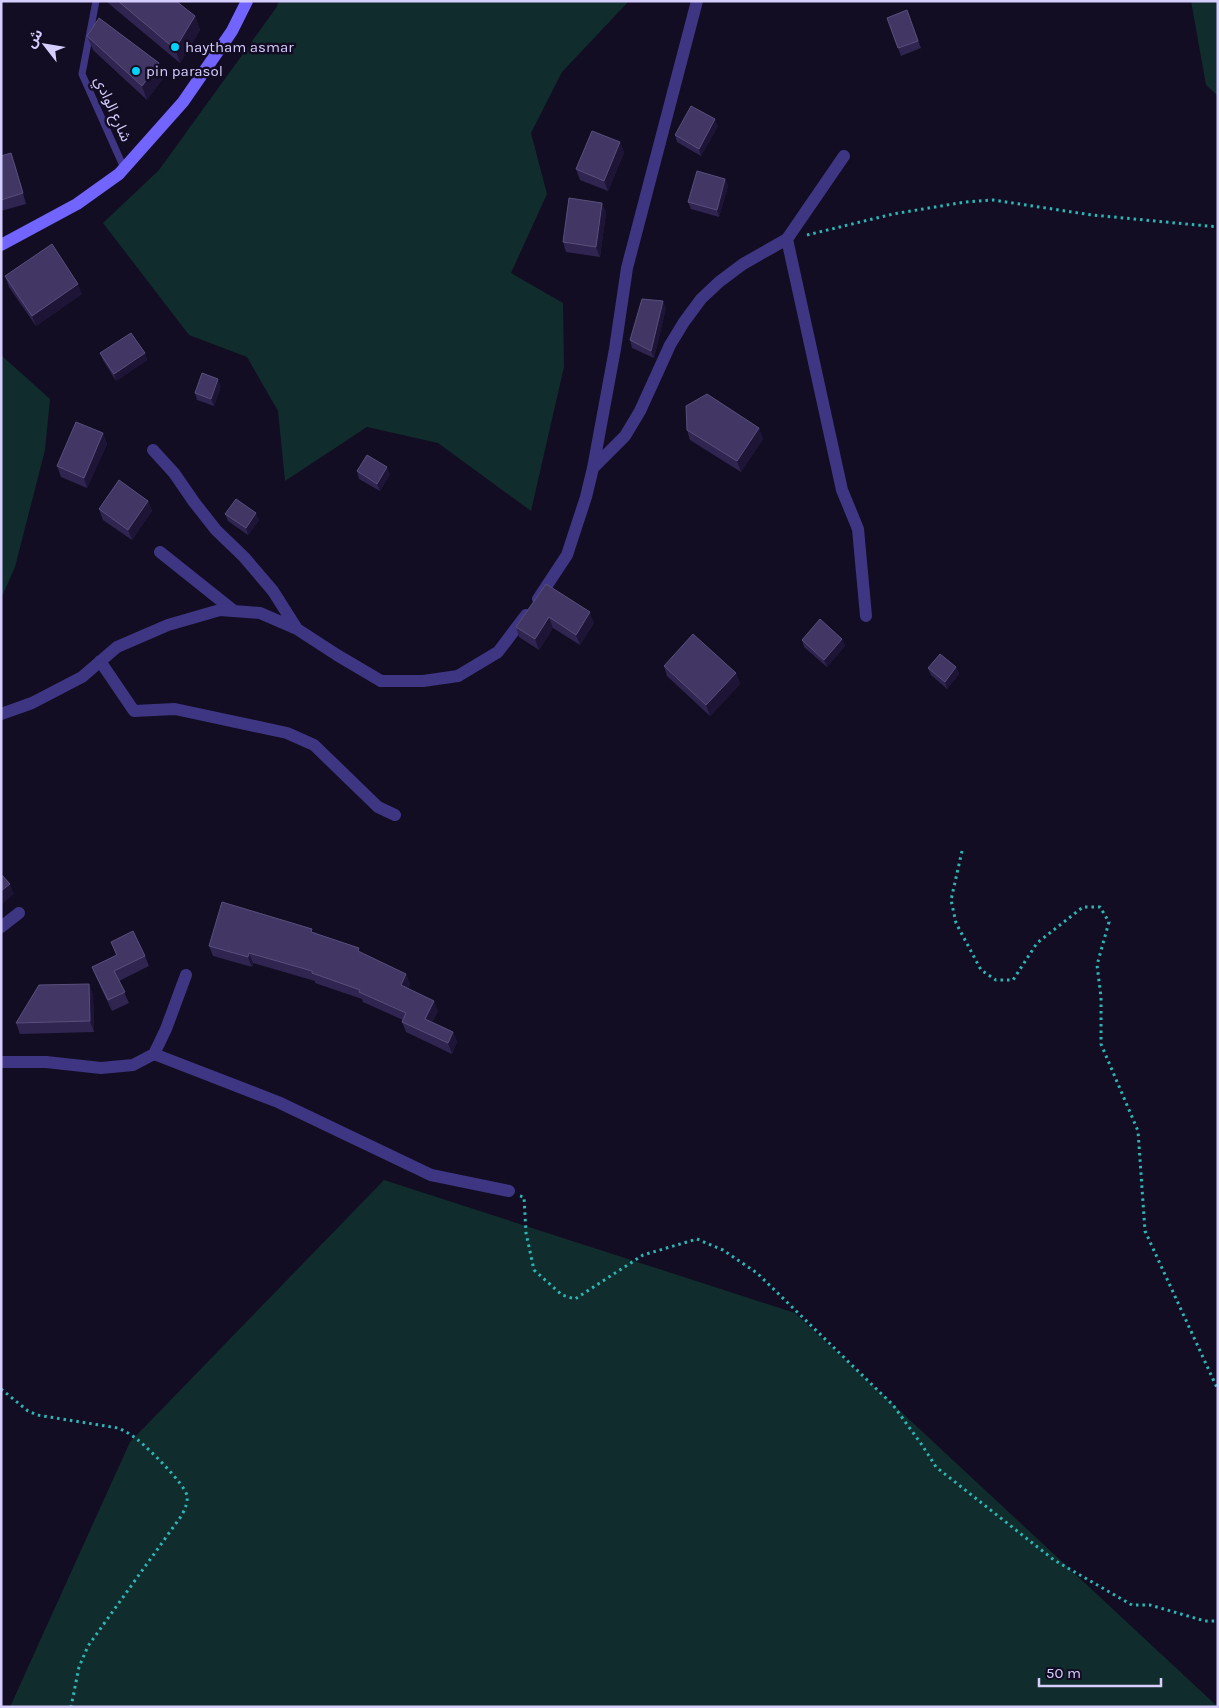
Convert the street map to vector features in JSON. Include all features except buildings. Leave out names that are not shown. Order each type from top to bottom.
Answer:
[{"type":"street","points":[[1,245],[78,204],[119,174],[183,102],[232,31],[247,1]]},
{"type":"street","points":[[1,714],[32,704],[82,677],[117,647],[168,625],[220,610],[260,613],[297,629],[381,681],[423,681],[458,676],[498,652],[532,607],[567,555],[586,497],[615,349],[627,268],[697,1]]},
{"type":"street","points":[[593,468],[625,436],[640,410],[670,345],[684,322],[702,299],[719,282],[743,264],[787,240],[844,156]]},
{"type":"street","points":[[787,240],[842,490],[858,529],[866,616]]},
{"type":"street","points":[[153,450],[174,473],[216,530],[244,557],[273,590],[297,629]]},
{"type":"street","points":[[160,552],[234,611]]},
{"type":"street","points":[[100,661],[134,711],[175,709],[288,733],[314,745],[378,807],[395,815]]},
{"type":"street","points":[[1,927],[19,913]]},
{"type":"street","points":[[1,1062],[46,1062],[101,1068],[133,1065],[154,1054],[166,1029],[186,975]]},
{"type":"street","points":[[154,1054],[278,1102],[431,1174],[510,1192]]},
{"type":"lane","name":"شارع الوادي","points":[[96,1],[82,74],[124,168]]},
{"type":"path","points":[[787,240],[893,214],[965,202],[993,200],[1092,215],[1218,227]]},
{"type":"path","points":[[962,851],[951,900],[956,923],[981,970],[996,980],[1013,980],[1037,943],[1083,907],[1100,908],[1109,922],[1097,965],[1101,998],[1101,1044],[1138,1131],[1145,1231],[1218,1390]]},
{"type":"path","points":[[510,1192],[524,1197],[526,1233],[534,1270],[562,1294],[575,1299],[643,1255],[697,1240],[723,1250],[757,1273],[893,1405],[936,1467],[1054,1560],[1132,1606],[1150,1605],[1205,1620],[1218,1621]]},
{"type":"path","points":[[1,1389],[28,1411],[37,1415],[112,1427],[128,1433],[138,1439],[182,1485],[187,1494],[187,1504],[182,1515],[88,1646],[79,1667],[71,1707]]},
{"type":"green space","points":[[279,1],[629,1],[562,72],[531,133],[547,194],[511,273],[563,303],[564,367],[531,511],[438,443],[367,427],[285,481],[278,411],[247,357],[189,335],[103,223],[159,170],[276,8]]},
{"type":"green space","points":[[1191,1],[1218,1],[1218,96],[1206,85]]},
{"type":"green space","points":[[1,355],[50,399],[45,450],[15,567],[1,599]]},
{"type":"green space","points":[[384,1180],[795,1313],[1218,1707],[10,1707],[130,1442]]},
{"type":"place","name":"haytham asmar","points":[[175,47]]},
{"type":"place","name":"pin parasol","points":[[136,71]]}]
